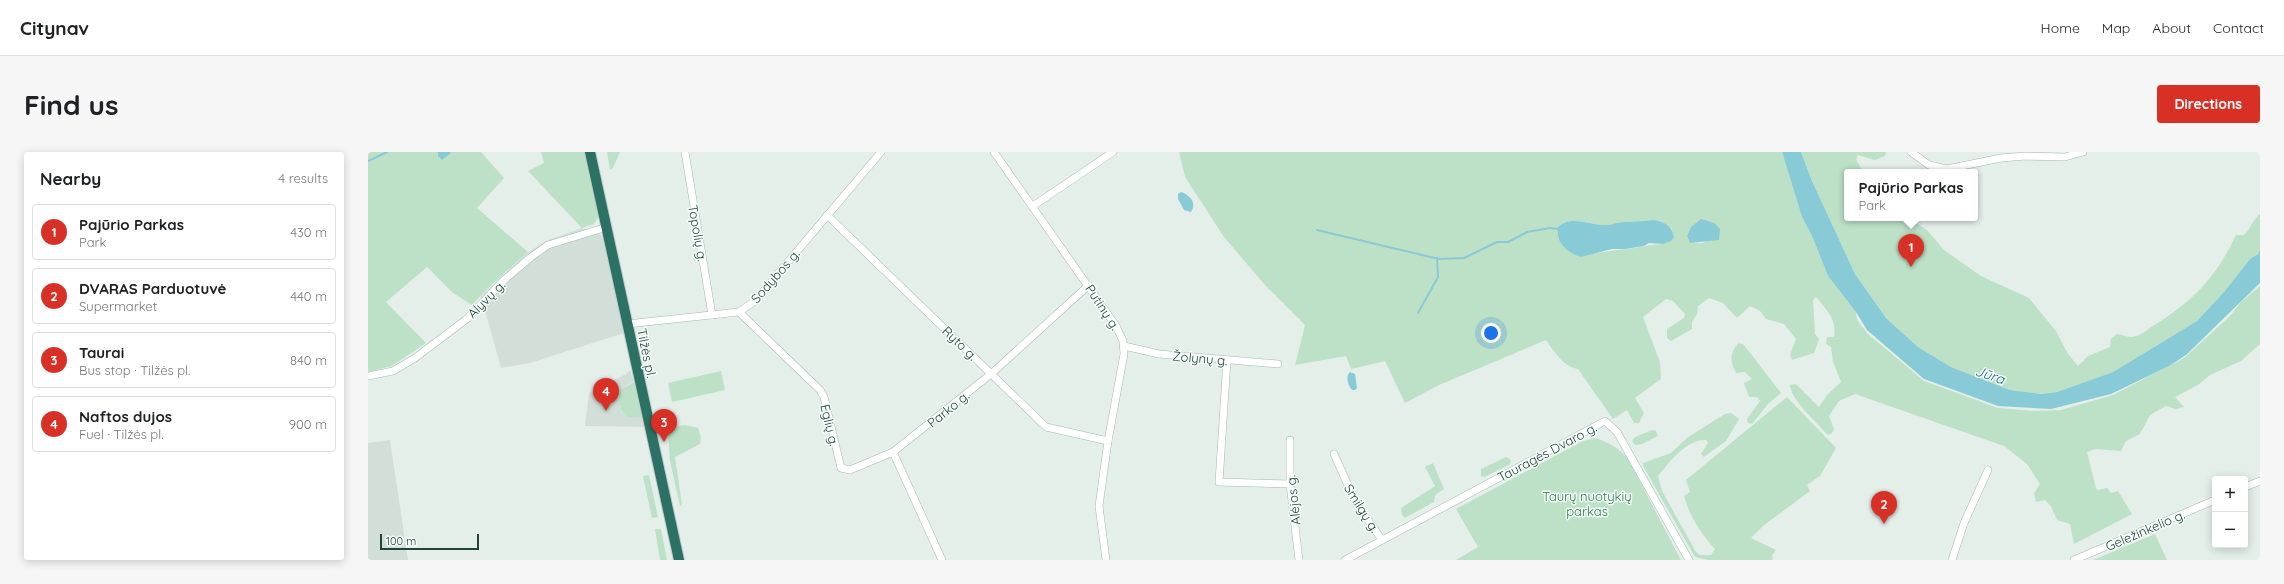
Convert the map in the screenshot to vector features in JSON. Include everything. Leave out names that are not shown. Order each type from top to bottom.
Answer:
[{"type":"highway","name":"Tilžės pl.","points":[[590,152],[679,560]]},
{"type":"street","name":"Topolių g.","points":[[685,152],[712,314]]},
{"type":"street","name":"Sodybos g.","points":[[628,324],[739,312],[755,301],[881,152]]},
{"type":"street","name":"Putinų g.","points":[[994,152],[1089,284],[1116,326],[1124,346],[1123,361],[1108,441],[1099,506],[1106,560]]},
{"type":"street","points":[[1033,206],[1113,152]]},
{"type":"street","points":[[1911,152],[1929,165],[1947,169],[2001,158],[2026,156],[2065,157],[2084,152]]},
{"type":"street","name":"Ryto g.","points":[[827,215],[1046,427],[1108,441]]},
{"type":"street","name":"Alyvų g.","points":[[368,376],[393,371],[415,358],[468,318],[504,281],[531,257],[548,245],[607,227]]},
{"type":"street","name":"Parko g.","points":[[893,452],[991,374],[1089,284]]},
{"type":"street","name":"Eglių g.","points":[[739,312],[820,390],[824,397],[841,468],[850,470],[893,452]]},
{"type":"street","name":"Žolynų g.","points":[[1124,346],[1159,354],[1278,364]]},
{"type":"street","points":[[1227,360],[1219,482],[1290,484]]},
{"type":"street","name":"Tauragės Dvaro g.","points":[[1345,560],[1604,421],[1616,432],[1624,444],[1689,560]]},
{"type":"street","name":"Alėjos g.","points":[[1290,440],[1290,484],[1300,560]]},
{"type":"street","points":[[893,452],[942,560]]},
{"type":"street","name":"Smilgų g.","points":[[1334,454],[1356,503],[1382,540]]},
{"type":"street","points":[[1952,560],[1964,523],[1988,470]]},
{"type":"street","points":[[2248,486],[2260,480]]},
{"type":"street","name":"Geležinkelio g.","points":[[2074,560],[2212,501]]},
{"type":"shaded area","points":[[582,228],[600,234],[603,239],[624,333],[530,363],[501,368],[481,296],[528,252],[546,241]]},
{"type":"shaded area","points":[[630,370],[634,382],[627,385],[618,394],[622,413],[626,416],[639,417],[642,415],[646,427],[585,426],[589,393],[626,374]]},
{"type":"shaded area","points":[[390,440],[408,560],[368,560],[368,443]]},
{"type":"green space","points":[[368,152],[481,152],[504,178],[477,208],[528,252],[487,289],[472,305],[453,293],[427,267],[386,302],[426,343],[392,366],[368,372]]},
{"type":"green space","points":[[541,152],[586,152],[599,216],[594,224],[582,228],[528,171],[544,163]]},
{"type":"green space","points":[[607,152],[620,152],[613,168],[610,169]]},
{"type":"green space","points":[[1179,152],[1782,152],[1802,217],[1812,236],[1828,276],[1856,312],[1857,320],[1868,334],[1924,381],[1998,408],[2034,411],[2061,410],[2113,395],[2184,358],[2230,316],[2241,302],[2260,286],[2260,344],[2241,361],[2210,375],[2198,385],[2175,397],[2184,407],[2176,409],[2166,406],[2150,415],[2140,434],[2126,441],[2121,451],[2095,449],[2087,452],[2096,488],[2098,490],[2107,488],[2111,493],[2118,491],[2132,514],[2074,544],[2070,524],[2057,520],[2051,506],[2045,500],[2036,502],[2034,493],[2040,484],[2027,464],[2004,446],[1855,394],[1839,401],[1829,416],[1834,429],[1832,433],[1828,435],[1799,403],[1791,390],[1790,385],[1796,384],[1819,407],[1827,395],[1841,382],[1833,362],[1831,347],[1826,344],[1827,337],[1834,337],[1835,331],[1833,320],[1816,297],[1813,300],[1815,334],[1819,339],[1814,353],[1792,360],[1790,355],[1796,339],[1784,324],[1766,319],[1760,311],[1750,306],[1737,318],[1723,303],[1709,298],[1698,306],[1697,314],[1692,322],[1692,329],[1671,341],[1667,338],[1667,329],[1684,318],[1685,314],[1673,301],[1666,299],[1643,317],[1660,362],[1661,379],[1635,398],[1644,413],[1639,423],[1634,423],[1627,410],[1613,419],[1578,369],[1563,362],[1546,340],[1439,385],[1405,403],[1385,361],[1351,369],[1346,356],[1295,365],[1305,325],[1265,285],[1224,237],[1185,177]],"holes":[[[1569,221],[1607,225],[1621,222],[1661,221],[1672,229],[1663,244],[1604,252],[1581,257],[1561,242],[1558,233],[1558,227]],[[1691,227],[1710,240],[1702,243],[1690,243],[1687,236]]]},
{"type":"green space","points":[[1801,152],[1886,152],[1885,156],[1875,160],[1858,155],[1856,159],[1861,169],[1844,169],[1844,221],[1913,221],[1927,230],[1944,250],[1981,276],[2029,298],[2056,331],[2068,354],[2078,366],[2088,356],[2110,347],[2111,339],[2117,334],[2129,337],[2137,336],[2167,317],[2191,298],[2211,277],[2228,251],[2236,235],[2244,235],[2260,214],[2260,250],[2258,254],[2250,259],[2224,292],[2197,321],[2113,372],[2057,392],[2041,394],[2010,390],[1951,367],[1918,347],[1886,318],[1855,274],[1812,181]]},
{"type":"green space","points":[[1739,343],[1744,345],[1781,393],[1768,404],[1752,424],[1748,423],[1747,419],[1760,401],[1757,397],[1749,397],[1744,383],[1752,379],[1745,372],[1736,373],[1733,365],[1733,350]]},
{"type":"green space","points":[[721,371],[725,390],[672,402],[668,383]]},
{"type":"green space","points":[[634,382],[642,415],[639,417],[629,417],[622,412],[619,400],[619,391]]},
{"type":"green space","points":[[1787,397],[1836,448],[1820,476],[1807,485],[1810,491],[1763,526],[1751,538],[1776,550],[1772,555],[1773,560],[1709,560],[1695,557],[1643,466],[1643,463],[1671,453],[1688,437],[1725,414],[1731,413],[1739,419],[1726,441],[1704,457],[1701,454],[1708,443],[1706,440],[1692,443],[1679,452],[1658,476],[1662,491],[1696,552],[1700,555],[1711,555],[1715,549],[1696,524],[1686,504],[1684,496],[1690,492],[1686,480]]},
{"type":"green space","points":[[685,425],[698,428],[701,438],[700,444],[675,457],[682,505],[680,506],[670,461],[668,434],[673,427]]},
{"type":"green space","points":[[1652,430],[1656,431],[1658,436],[1642,444],[1635,445],[1632,441],[1635,437]]},
{"type":"green space","name":"Taurų nuotykių parkas","points":[[1596,438],[1621,451],[1628,459],[1681,560],[1456,560],[1478,547],[1456,509],[1583,441]]},
{"type":"green space","points":[[1506,457],[1510,459],[1511,462],[1509,465],[1484,477],[1481,476],[1481,469]]},
{"type":"green space","points":[[1433,463],[1444,489],[1435,495],[1434,502],[1405,518],[1402,515],[1401,508],[1435,486],[1425,467]]},
{"type":"green space","points":[[649,475],[658,517],[652,518],[643,476]]},
{"type":"green space","points":[[655,529],[661,529],[667,560],[660,560]]},
{"type":"green space","points":[[2155,534],[2167,560],[2093,560]]},
{"type":"water","points":[[438,152],[451,153],[442,160],[438,156]]},
{"type":"water","points":[[1782,152],[1801,152],[1812,181],[1855,274],[1886,318],[1918,347],[1951,367],[2010,390],[2041,394],[2057,392],[2113,372],[2197,321],[2224,292],[2250,259],[2258,254],[2260,250],[2260,283],[2186,355],[2169,366],[2111,394],[2051,409],[1998,406],[1924,379],[1867,330],[1856,312],[1828,276],[1812,236],[1802,217]]},
{"type":"water","points":[[1181,192],[1190,197],[1192,200],[1193,209],[1191,212],[1184,210],[1178,199],[1178,194]]},
{"type":"water","points":[[1701,219],[1714,223],[1720,229],[1719,240],[1690,243],[1687,236],[1691,227]]},
{"type":"water","points":[[1653,220],[1664,223],[1669,227],[1674,237],[1671,241],[1663,244],[1649,243],[1644,246],[1625,249],[1612,249],[1581,257],[1567,250],[1560,242],[1558,237],[1558,227],[1569,221],[1607,225],[1621,222]]},
{"type":"water","points":[[1350,372],[1355,374],[1357,388],[1355,390],[1352,390],[1348,383],[1347,378]]},
{"type":"waterway","points":[[368,161],[387,152]]},
{"type":"waterway","points":[[1317,230],[1439,259],[1464,258],[1497,242],[1508,242],[1527,232],[1550,228],[1558,229]]},
{"type":"waterway","points":[[1418,313],[1438,277],[1437,258]]},
{"type":"place","name":"Pajūrio Parkas","points":[[1911,267]]},
{"type":"place","name":"Naftos dujos","points":[[606,411]]},
{"type":"place","name":"Taurai","points":[[664,442]]},
{"type":"place","name":"DVARAS Parduotuvė","points":[[1884,524]]},
{"type":"water label","name":"Jūra","points":[[1990,375]]}]
